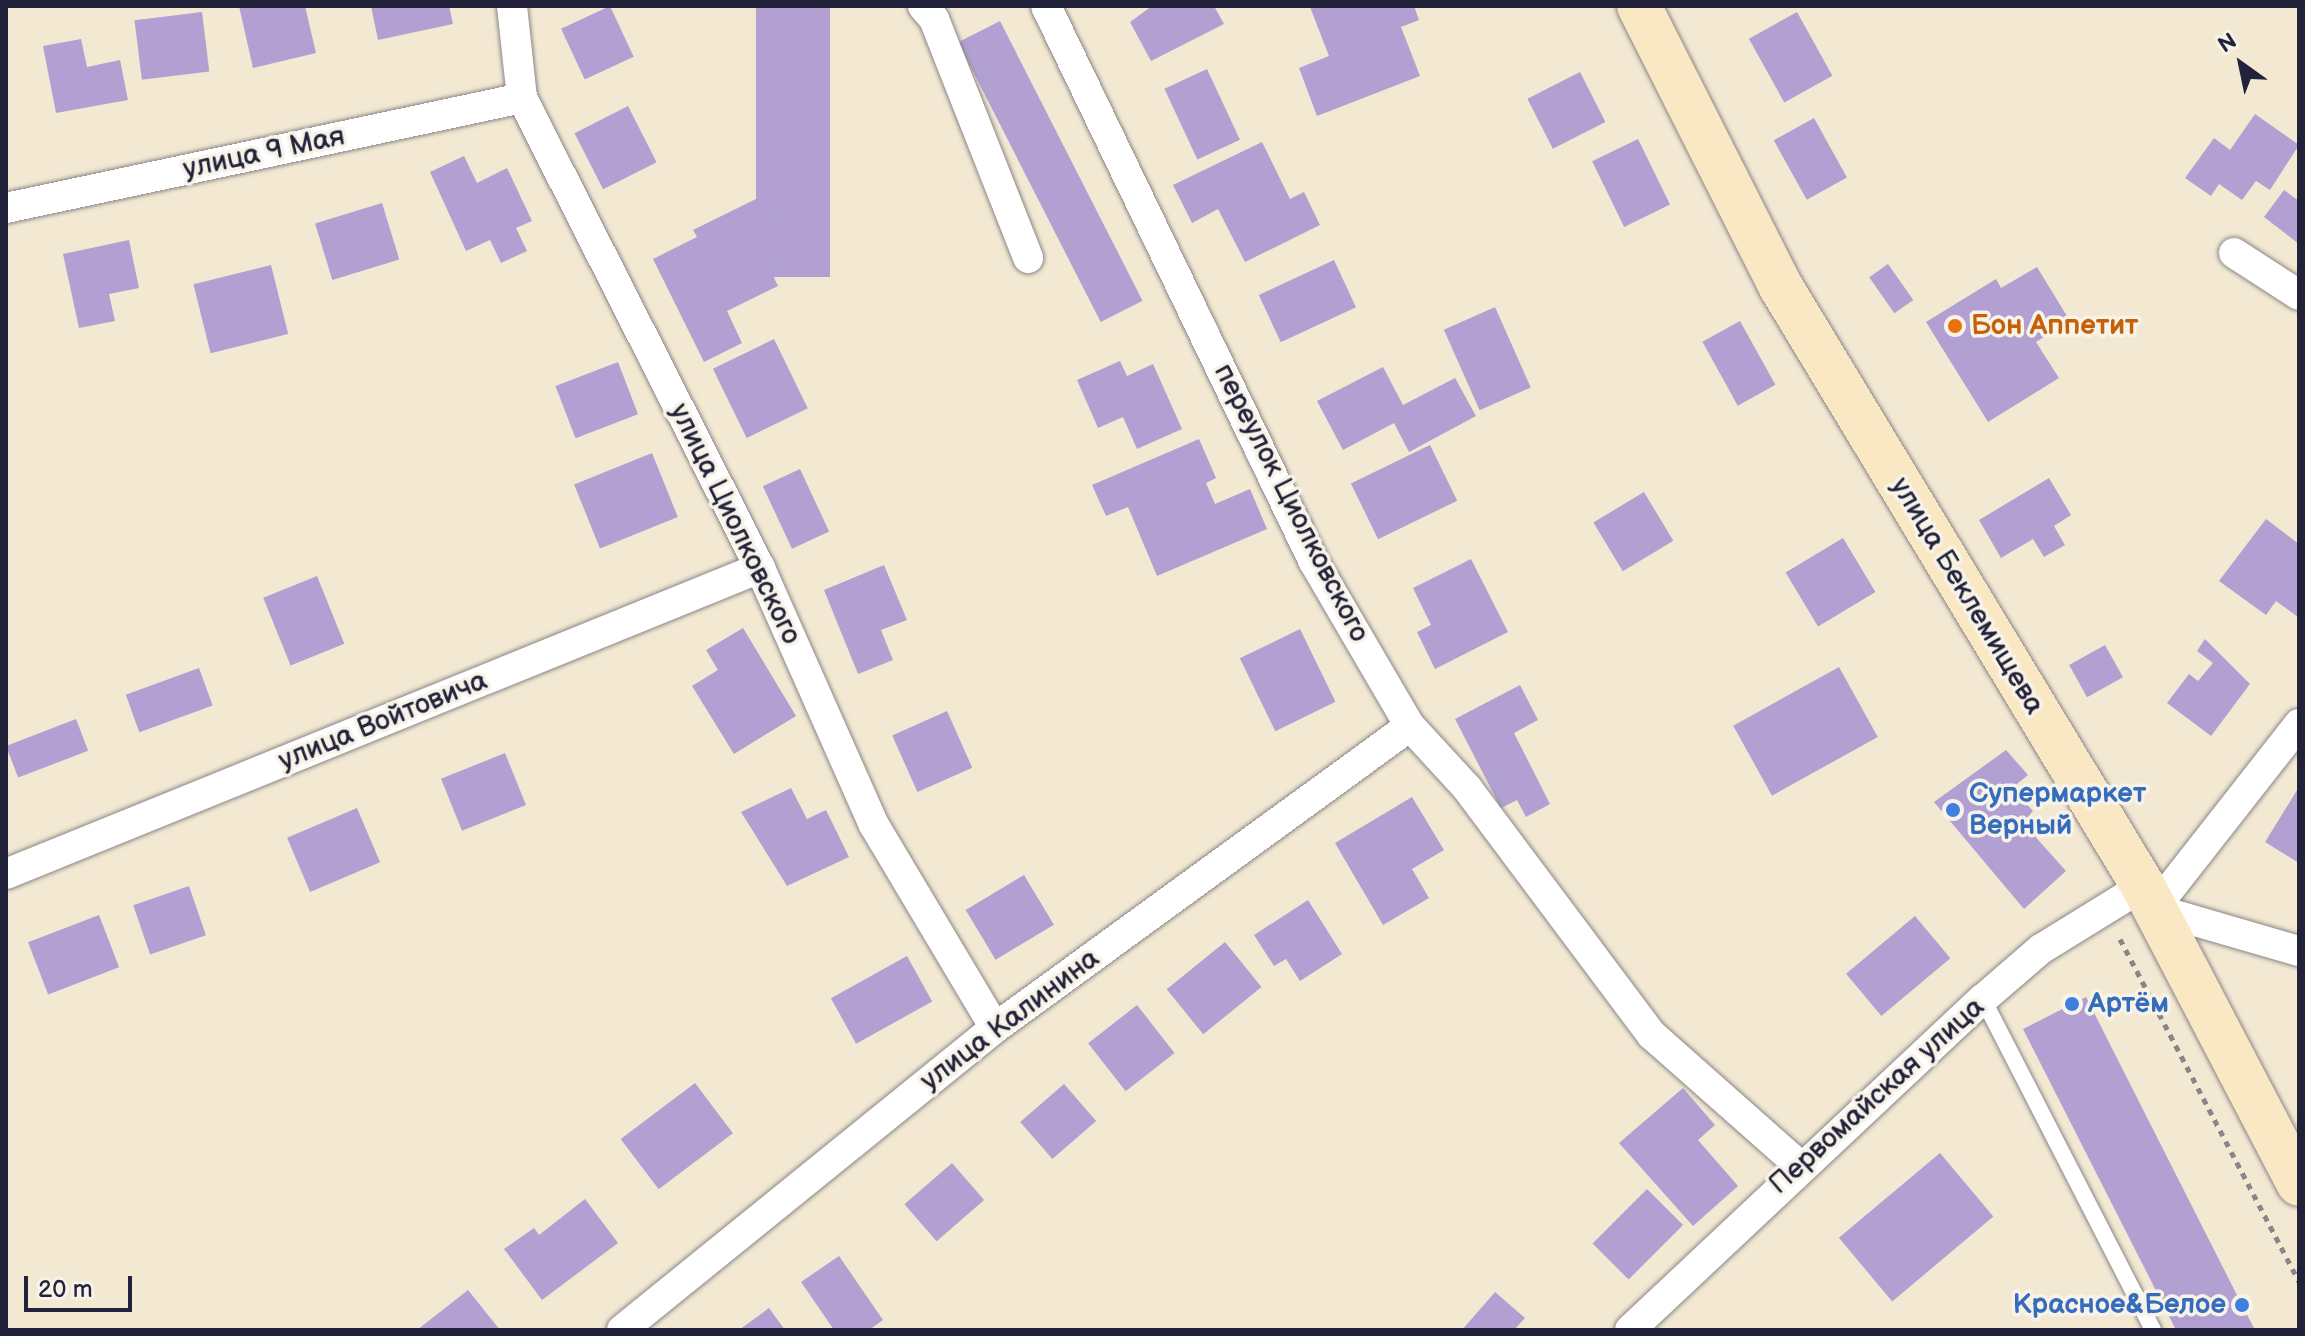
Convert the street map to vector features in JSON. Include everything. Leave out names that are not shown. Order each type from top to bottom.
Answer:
[{"type":"main road","name":"улица Беклемищева","points":[[1639,6],[1781,287],[2148,898],[2299,1184]]},
{"type":"street","name":"улица Циолковского","points":[[512,6],[522,98],[760,568],[874,825],[995,1028]]},
{"type":"street","points":[[923,6],[934,19],[1028,258]]},
{"type":"street","name":"переулок Циолковского","points":[[1046,6],[1314,562],[1410,726],[1467,788],[1652,1035],[1799,1165]]},
{"type":"street","name":"улица 9 Мая","points":[[6,208],[522,98]]},
{"type":"street","points":[[2234,253],[2299,295]]},
{"type":"street","name":"улица Войтовича","points":[[6,874],[760,568]]},
{"type":"street","points":[[2299,724],[2148,898],[2299,951]]},
{"type":"street","name":"улица Калинина","points":[[622,1330],[995,1028],[1410,726]]},
{"type":"street","name":"Первомайская улица","points":[[1630,1330],[1799,1165],[1983,999],[2103,907],[2148,898]]},
{"type":"lane","points":[[1983,999],[2153,1330]]},
{"type":"path","points":[[2103,907],[2299,1282]]},
{"type":"building","points":[[239,6],[305,6],[316,53],[253,68]]},
{"type":"building","points":[[371,6],[449,6],[453,24],[378,40]]},
{"type":"building","points":[[610,6],[634,57],[585,80],[561,29]]},
{"type":"building","points":[[756,6],[830,6],[830,277],[756,277]]},
{"type":"building","points":[[1152,6],[1214,6],[1224,24],[1151,61],[1130,22]]},
{"type":"building","points":[[1414,6],[1419,20],[1401,27],[1420,76],[1317,116],[1299,68],[1329,56],[1310,7]]},
{"type":"building","points":[[202,12],[209,72],[142,80],[135,20]]},
{"type":"building","points":[[1797,12],[1832,76],[1784,103],[1749,39]]},
{"type":"building","points":[[1000,21],[1143,301],[1101,322],[958,42]]},
{"type":"building","points":[[81,39],[87,67],[120,60],[128,100],[56,113],[43,46]]},
{"type":"building","points":[[1207,69],[1240,140],[1197,160],[1164,89]]},
{"type":"building","points":[[1580,72],[1605,122],[1553,149],[1527,99]]},
{"type":"building","points":[[628,106],[657,162],[603,189],[575,133]]},
{"type":"building","points":[[2255,114],[2299,145],[2270,190],[2256,181],[2242,200],[2219,184],[2211,196],[2185,178],[2214,138],[2230,150]]},
{"type":"building","points":[[1814,118],[1847,177],[1807,200],[1774,140]]},
{"type":"building","points":[[1638,139],[1670,205],[1624,227],[1592,161]]},
{"type":"building","points":[[1262,142],[1290,199],[1304,192],[1320,225],[1245,262],[1218,209],[1192,223],[1173,185]]},
{"type":"building","points":[[464,156],[477,183],[507,168],[532,221],[516,228],[527,251],[501,263],[490,240],[466,251],[430,172]]},
{"type":"building","points":[[2284,190],[2299,201],[2299,244],[2264,217]]},
{"type":"building","points":[[768,193],[792,242],[763,255],[778,286],[727,311],[742,343],[704,362],[653,259],[697,237],[693,230]]},
{"type":"building","points":[[382,203],[399,259],[332,280],[315,223]]},
{"type":"building","points":[[129,240],[139,288],[109,294],[115,321],[79,328],[63,254]]},
{"type":"building","points":[[1334,260],[1356,307],[1281,342],[1259,295]]},
{"type":"building","points":[[1888,264],[1913,300],[1894,313],[1869,277]]},
{"type":"building","points":[[271,265],[288,334],[211,353],[193,284]]},
{"type":"building","points":[[2037,267],[2070,321],[2036,342],[2059,378],[1988,422],[1926,322],[1996,279],[2001,288]]},
{"type":"building","points":[[1495,307],[1531,387],[1480,410],[1444,330]]},
{"type":"building","points":[[1740,321],[1775,385],[1738,406],[1702,342]]},
{"type":"building","points":[[774,339],[808,408],[747,438],[713,369]]},
{"type":"building","points":[[1120,361],[1127,376],[1153,364],[1182,429],[1137,449],[1123,417],[1098,428],[1077,380]]},
{"type":"building","points":[[618,362],[638,414],[576,438],[555,386]]},
{"type":"building","points":[[1383,367],[1403,405],[1455,378],[1476,416],[1409,452],[1394,423],[1343,450],[1317,401]]},
{"type":"building","points":[[1199,439],[1216,478],[1206,483],[1215,504],[1250,489],[1267,529],[1157,576],[1128,507],[1106,516],[1092,485]]},
{"type":"building","points":[[1430,445],[1457,501],[1378,539],[1351,484]]},
{"type":"building","points":[[652,453],[678,517],[600,548],[574,484]]},
{"type":"building","points":[[800,469],[829,532],[792,549],[763,486]]},
{"type":"building","points":[[2049,478],[2071,515],[2054,526],[2065,545],[2044,557],[2033,539],[2001,558],[1979,520]]},
{"type":"building","points":[[1644,492],[1673,541],[1623,571],[1593,522]]},
{"type":"building","points":[[2266,519],[2299,544],[2298,617],[2276,601],[2266,615],[2219,581]]},
{"type":"building","points":[[1843,538],[1875,592],[1818,627],[1786,573]]},
{"type":"building","points":[[1471,559],[1508,632],[1435,669],[1417,632],[1431,625],[1413,588]]},
{"type":"building","points":[[884,565],[907,620],[881,630],[893,660],[858,674],[824,590]]},
{"type":"building","points":[[317,576],[344,644],[291,665],[263,598]]},
{"type":"building","points":[[743,628],[796,716],[734,754],[692,686],[718,670],[706,650]]},
{"type":"building","points":[[1300,629],[1336,702],[1275,731],[1240,658]]},
{"type":"building","points":[[2205,639],[2250,684],[2211,736],[2167,703],[2189,674],[2198,681],[2213,663],[2197,651]]},
{"type":"building","points":[[2105,645],[2123,677],[2087,697],[2069,665]]},
{"type":"building","points":[[1839,667],[1878,737],[1772,796],[1733,726]]},
{"type":"building","points":[[199,668],[213,706],[139,732],[126,695]]},
{"type":"building","points":[[1520,685],[1538,720],[1514,733],[1550,804],[1526,817],[1517,800],[1501,808],[1455,719]]},
{"type":"building","points":[[947,711],[972,768],[917,792],[892,735]]},
{"type":"building","points":[[76,719],[88,751],[18,778],[6,746]]},
{"type":"building","points":[[2006,750],[2028,775],[2012,788],[2033,811],[2023,823],[2066,871],[2024,909],[1934,802]]},
{"type":"building","points":[[505,753],[526,805],[462,831],[441,779]]},
{"type":"building","points":[[2299,787],[2299,863],[2265,842]]},
{"type":"building","points":[[791,788],[807,819],[826,810],[849,857],[787,886],[741,812]]},
{"type":"building","points":[[1412,797],[1444,850],[1412,869],[1429,898],[1383,925],[1335,843]]},
{"type":"building","points":[[357,808],[380,862],[310,892],[287,838]]},
{"type":"building","points":[[1024,875],[1054,925],[996,960],[966,910]]},
{"type":"building","points":[[189,886],[206,935],[150,954],[133,905]]},
{"type":"building","points":[[1308,900],[1342,954],[1300,981],[1286,959],[1274,966],[1254,935]]},
{"type":"building","points":[[99,915],[119,967],[48,995],[28,942]]},
{"type":"building","points":[[1915,916],[1950,958],[1881,1016],[1846,974]]},
{"type":"building","points":[[1225,942],[1262,987],[1203,1034],[1167,989]]},
{"type":"building","points":[[907,956],[932,1001],[856,1044],[831,998]]},
{"type":"building","points":[[2086,997],[2255,1330],[2176,1330],[2023,1029]]},
{"type":"building","points":[[1137,1005],[1175,1053],[1126,1091],[1088,1043]]},
{"type":"building","points":[[695,1083],[733,1133],[659,1189],[621,1139]]},
{"type":"building","points":[[1064,1084],[1096,1121],[1052,1159],[1020,1122]]},
{"type":"building","points":[[1683,1088],[1715,1125],[1698,1140],[1738,1186],[1693,1226],[1619,1143]]},
{"type":"building","points":[[1940,1153],[1993,1217],[1892,1301],[1839,1238]]},
{"type":"building","points":[[952,1163],[984,1200],[937,1241],[904,1204]]},
{"type":"building","points":[[1647,1189],[1683,1225],[1629,1280],[1593,1243]]},
{"type":"building","points":[[585,1199],[618,1243],[542,1300],[504,1249],[534,1228],[539,1235]]},
{"type":"building","points":[[839,1256],[883,1320],[869,1330],[834,1330],[801,1282]]},
{"type":"building","points":[[468,1290],[500,1330],[417,1330]]},
{"type":"building","points":[[1495,1292],[1525,1318],[1514,1330],[1462,1330]]},
{"type":"building","points":[[769,1308],[785,1330],[739,1330]]},
{"type":"place","name":"Бон Аппетит","points":[[1955,326]]},
{"type":"place","name":"Супермаркет Верный","points":[[1953,810]]},
{"type":"place","name":"Артём","points":[[2072,1004]]},
{"type":"place","name":"Красное&Белое","points":[[2242,1305]]}]
